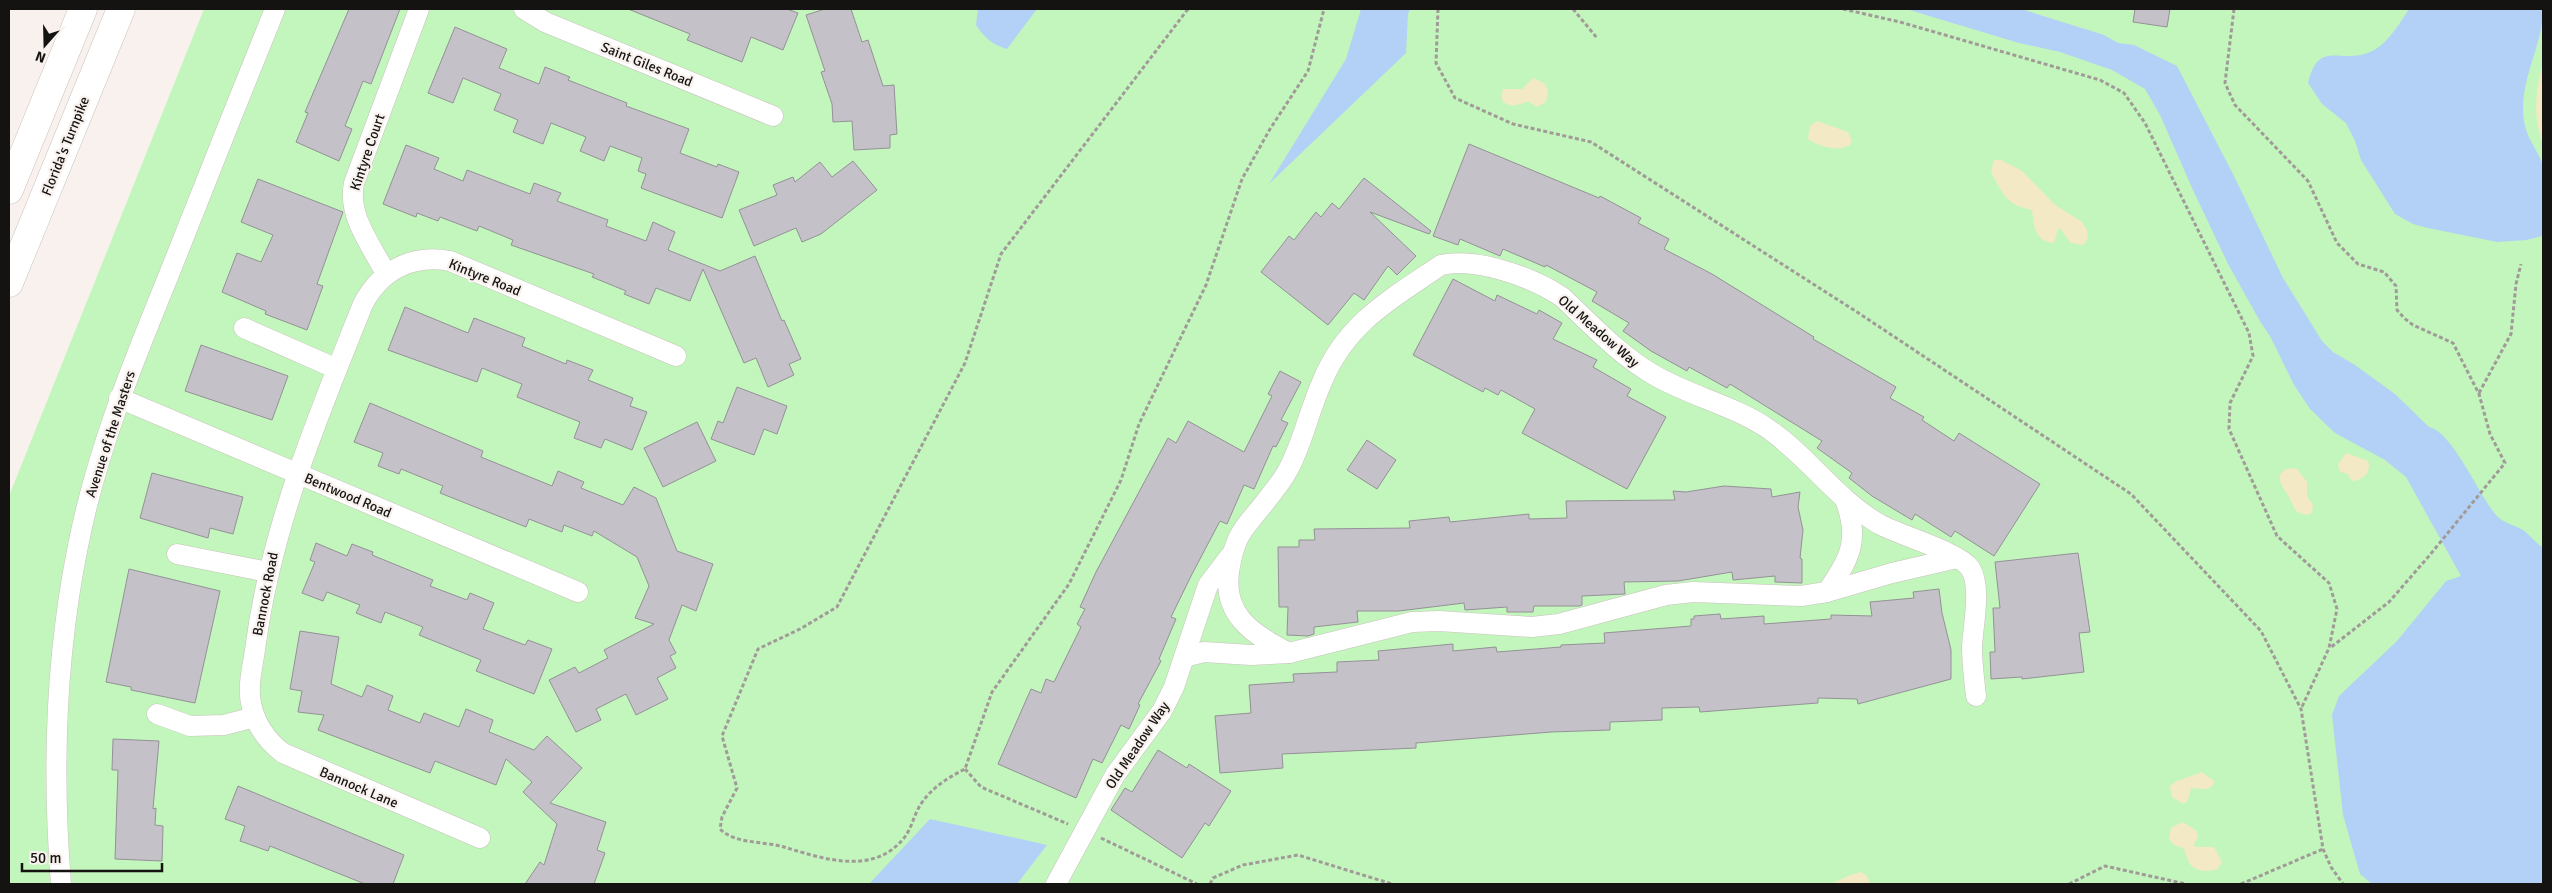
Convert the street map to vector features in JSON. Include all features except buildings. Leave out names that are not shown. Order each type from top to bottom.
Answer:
[{"type":"highway","points":[[9,190],[83,9]]},
{"type":"highway","name":"Florida's Turnpike","points":[[9,283],[121,9]]},
{"type":"street","name":"Avenue of the Masters","points":[[61,884],[55,779],[58,692],[66,614],[78,546],[94,478],[119,398],[276,9]]},
{"type":"street","name":"Kintyre Court","points":[[386,274],[353,210],[351,196],[354,183],[419,9]]},
{"type":"street","name":"Saint Giles Road","points":[[524,9],[545,22],[773,116]]},
{"type":"street","name":"Kintyre Road","points":[[296,473],[370,290],[386,274],[411,261],[424,259],[450,261],[676,356]]},
{"type":"street","name":"Old Meadow Way","points":[[1289,653],[1249,630],[1233,608],[1229,595],[1228,576],[1232,553],[1241,532],[1287,472],[1299,448],[1321,382],[1333,358],[1349,335],[1373,311],[1441,265],[1454,262],[1468,263],[1522,277],[1549,289],[1562,297],[1632,361],[1654,376],[1743,415],[1767,428],[1788,445],[1846,502],[1879,524],[1957,558],[1969,567],[1974,576],[1976,590],[1972,647],[1976,696]]},
{"type":"street","points":[[244,328],[337,369]]},
{"type":"street","name":"Bentwood Road","points":[[119,398],[578,592]]},
{"type":"street","name":"Bannock Road","points":[[255,717],[250,701],[250,688],[268,572],[296,473]]},
{"type":"street","points":[[1827,592],[1846,564],[1851,550],[1852,518],[1846,502]]},
{"type":"street","name":"Old Meadow Way","points":[[1056,884],[1114,775],[1162,711],[1174,687],[1208,585],[1232,553]]},
{"type":"street","points":[[177,554],[268,572]]},
{"type":"street","points":[[1184,656],[1204,652],[1250,656],[1289,653],[1412,622],[1439,621],[1532,627],[1559,624],[1666,595],[1684,593],[1786,597],[1827,592],[1892,573],[1957,558]]},
{"type":"street","points":[[157,714],[190,726],[224,725],[255,717]]},
{"type":"street","name":"Bannock Lane","points":[[255,717],[272,745],[295,760],[480,838]]},
{"type":"path","points":[[1188,9],[1002,254],[965,363],[837,607],[800,629],[758,649],[722,736],[736,788],[722,817],[720,829],[727,836],[779,846],[832,861],[863,862],[889,852],[905,837],[922,802],[946,778],[966,769],[992,692],[1069,584],[1121,480],[1139,424],[1206,285],[1242,179],[1270,129],[1308,71],[1324,9]]},
{"type":"path","points":[[1438,9],[1436,63],[1455,98],[1513,124],[1591,142],[1857,312],[2131,494],[2261,631],[2301,709],[2323,849],[2331,867],[2343,884]]},
{"type":"path","points":[[1573,9],[1598,38]]},
{"type":"path","points":[[1843,9],[1900,22],[2100,80],[2124,93],[2145,123],[2249,333],[2254,356],[2230,402],[2229,430],[2277,536],[2329,583],[2336,609],[2330,648],[2301,709]]},
{"type":"path","points":[[2234,9],[2225,83],[2235,105],[2308,180],[2337,243],[2358,264],[2384,272],[2396,286],[2398,310],[2404,318],[2413,325],[2453,343],[2478,394],[2490,434],[2505,463],[2389,602],[2330,648]]},
{"type":"path","points":[[2478,394],[2511,334],[2516,284],[2521,264]]},
{"type":"path","points":[[2241,884],[2323,849]]},
{"type":"path","points":[[1210,884],[1213,878],[1242,865],[1298,855],[1392,884]]},
{"type":"path","points":[[2070,884],[2105,866],[2186,884]]},
{"type":"green space","points":[[204,9],[2543,9],[2543,884],[9,884],[9,496]]},
{"type":"sand","points":[[2543,62],[2543,144],[2537,124],[2536,103],[2538,82]]},
{"type":"sand","points":[[1533,78],[1544,83],[1548,90],[1546,102],[1537,107],[1528,101],[1518,105],[1508,105],[1502,100],[1503,89],[1522,89]]},
{"type":"sand","points":[[1817,121],[1848,132],[1852,141],[1850,145],[1840,148],[1829,148],[1808,139],[1810,126]]},
{"type":"sand","points":[[1994,160],[2001,160],[2022,171],[2055,205],[2082,222],[2087,230],[2088,238],[2084,245],[2071,243],[2059,227],[2054,243],[2042,239],[2036,231],[2032,210],[2011,202],[1999,187],[1991,172]]},
{"type":"sand","points":[[2346,453],[2368,461],[2368,471],[2361,478],[2354,481],[2351,480],[2348,474],[2340,472],[2338,464]]},
{"type":"sand","points":[[2291,468],[2297,469],[2307,482],[2307,496],[2313,505],[2312,513],[2307,515],[2297,512],[2281,483],[2280,476],[2282,472]]},
{"type":"sand","points":[[2202,772],[2215,782],[2210,788],[2191,788],[2188,800],[2184,804],[2172,797],[2170,786],[2175,782]]},
{"type":"sand","points":[[2182,822],[2196,830],[2198,837],[2194,844],[2195,847],[2214,847],[2222,862],[2218,869],[2207,871],[2196,869],[2189,862],[2183,848],[2174,845],[2169,839],[2171,828]]},
{"type":"sand","points":[[1861,872],[1867,876],[1870,884],[1831,884],[1849,876]]},
{"type":"water","points":[[978,9],[1037,9],[1007,49],[985,37],[976,25]]},
{"type":"water","points":[[1361,9],[1410,9],[1408,14],[1406,53],[1269,184],[1346,59]]},
{"type":"water","points":[[1906,9],[2021,9],[2104,35],[2118,43],[2134,45],[2177,66],[2233,174],[2283,278],[2322,341],[2333,352],[2355,365],[2395,394],[2429,427],[2438,431],[2456,452],[2496,515],[2505,522],[2523,530],[2543,548],[2543,884],[2372,884],[2360,874],[2343,815],[2332,715],[2339,696],[2397,641],[2446,581],[2461,576],[2406,477],[2385,460],[2335,433],[2310,409],[2294,385],[2270,336],[2228,264],[2160,115],[2145,89],[2112,70],[2060,52],[2019,43]]},
{"type":"water","points":[[2409,9],[2543,9],[2539,37],[2524,92],[2523,106],[2525,127],[2543,168],[2544,212],[2542,236],[2527,240],[2497,242],[2413,224],[2395,214],[2361,160],[2355,141],[2346,123],[2322,104],[2308,83],[2318,61],[2325,57],[2359,55],[2370,52],[2382,45]]},
{"type":"water","points":[[930,819],[1047,845],[1017,884],[869,884]]}]
